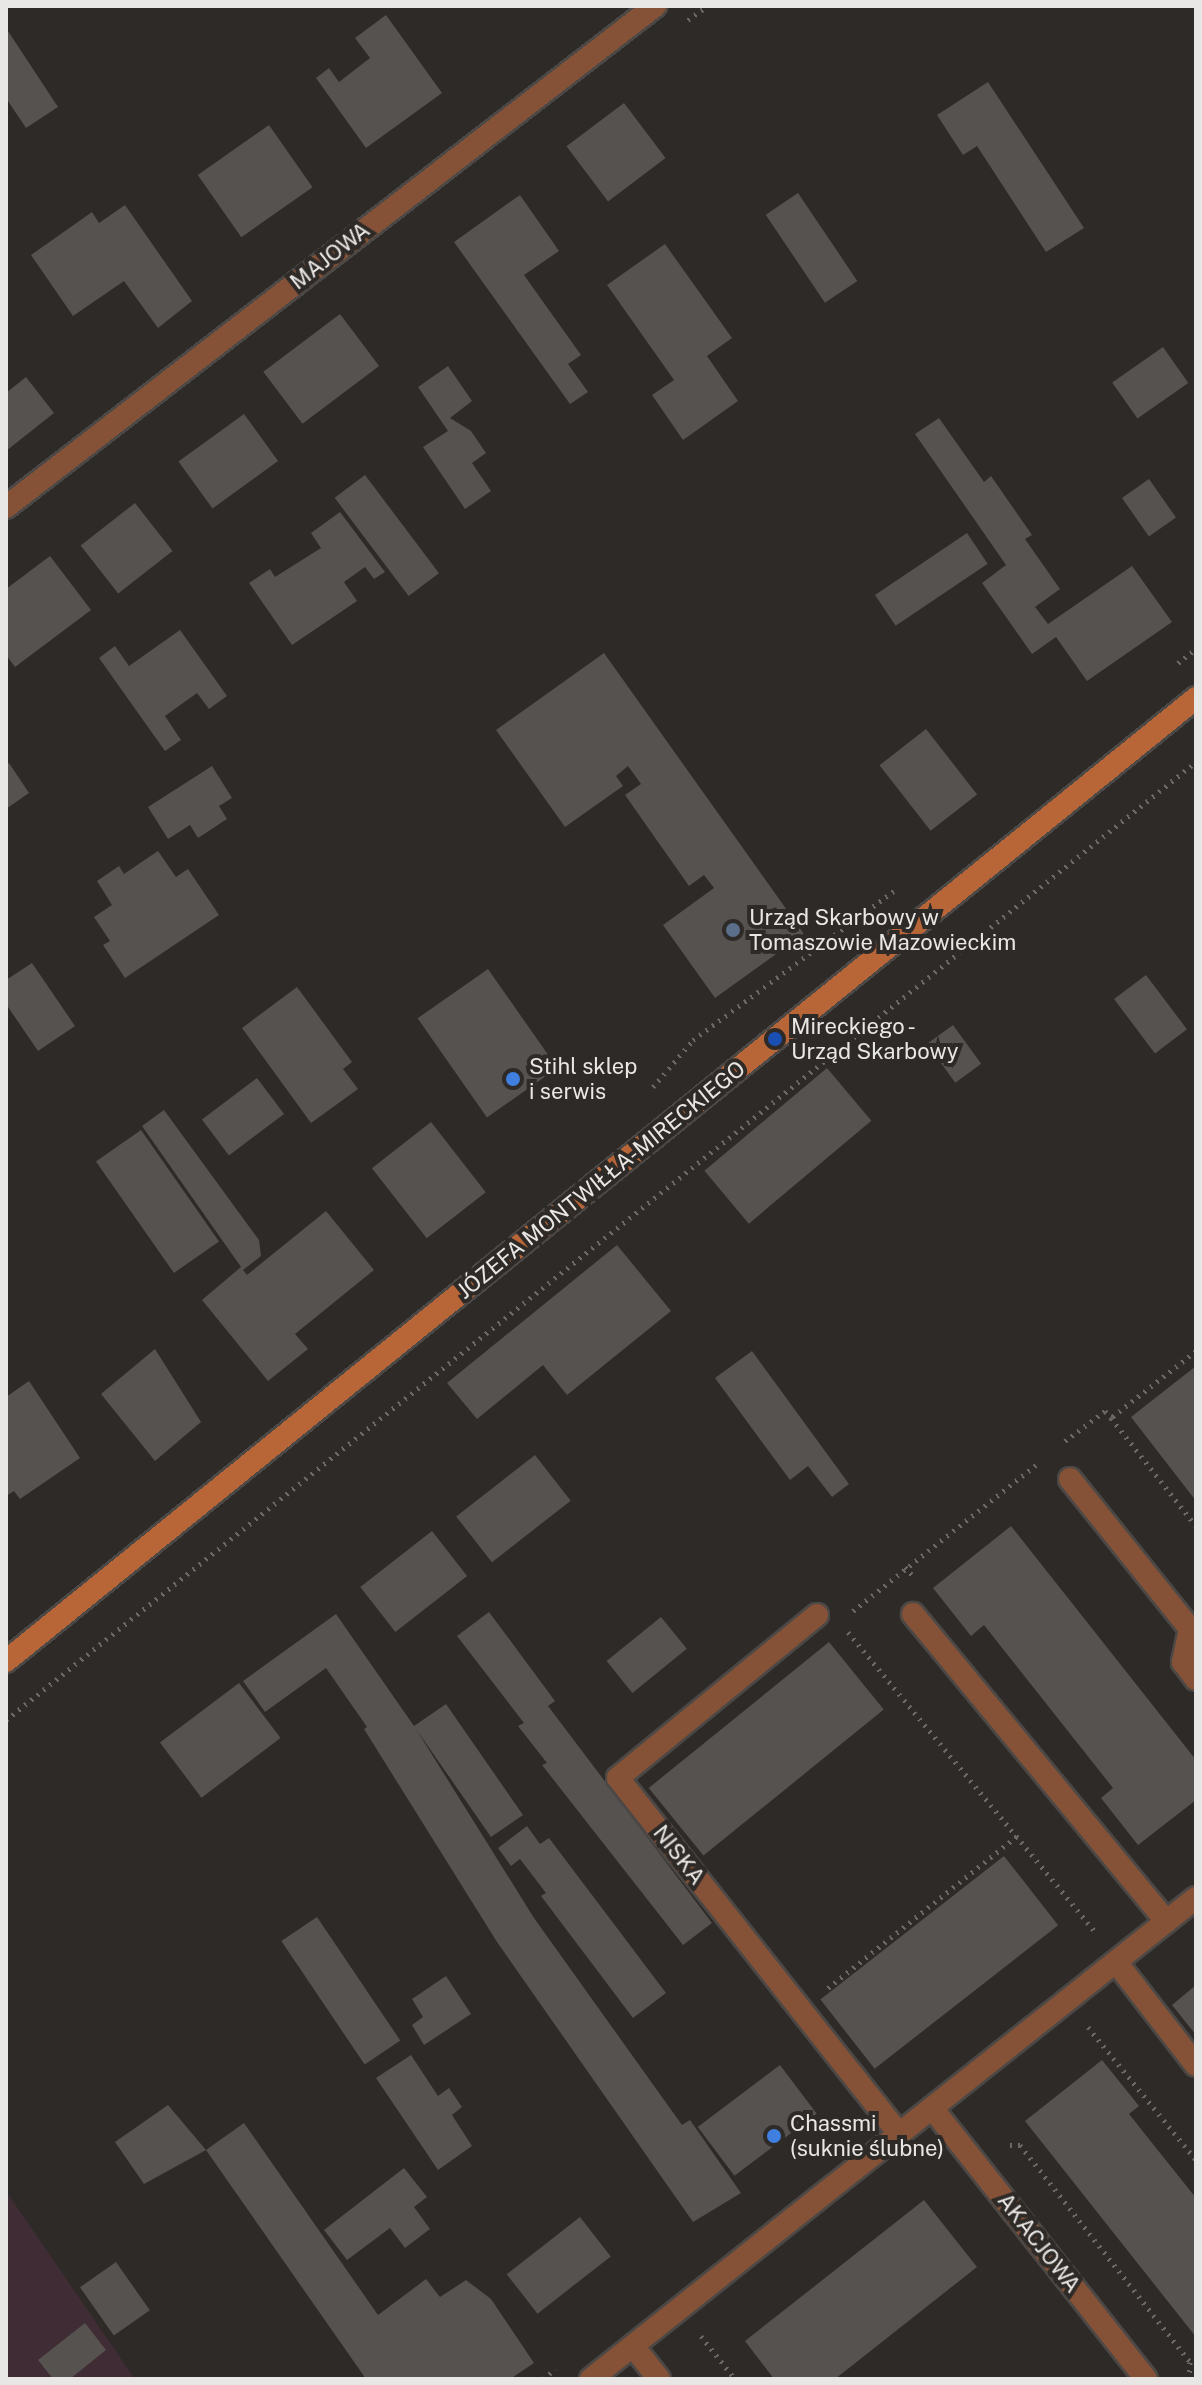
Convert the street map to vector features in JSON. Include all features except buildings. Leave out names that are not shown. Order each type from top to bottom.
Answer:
[{"type":"main road","name":"JÓZEFA MONTWIŁŁA-MIRECKIEGO","points":[[6,1661],[1196,698]]},
{"type":"street","name":"MAJOWA","points":[[6,507],[655,6]]},
{"type":"street","points":[[1070,1479],[1193,1627],[1183,1662],[1196,1679]]},
{"type":"street","points":[[913,1614],[1166,1921]]},
{"type":"street","name":"NISKA","points":[[817,1615],[618,1778],[899,2134]]},
{"type":"street","points":[[591,2379],[1196,1898]]},
{"type":"street","points":[[1116,1962],[1196,2065]]},
{"type":"street","name":"AKACJOWA","points":[[932,2108],[1146,2379]]},
{"type":"street","points":[[633,2346],[659,2379]]},
{"type":"path","points":[[6,1720],[1196,762]]},
{"type":"path","points":[[1111,1418],[1196,1351]]},
{"type":"path","points":[[1055,1450],[1105,1411],[1196,1526]]},
{"type":"path","points":[[851,1613],[1042,1459]]},
{"type":"path","points":[[840,1622],[1101,1939]]},
{"type":"path","points":[[823,1992],[1017,1836]]},
{"type":"path","points":[[1075,2034],[1135,1987]]},
{"type":"path","points":[[1086,2025],[1196,2160]]},
{"type":"path","points":[[998,2145],[1020,2145],[1190,2362],[1189,2379]]},
{"type":"path","points":[[701,2336],[735,2379]]},
{"type":"shaded area","points":[[6,2191],[135,2379],[6,2379]]},
{"type":"place","name":"Urząd Skarbowy w Tomaszowie Mazowieckim","points":[[733,930]]},
{"type":"place","name":"Mireckiego - Urząd Skarbowy","points":[[775,1039]]},
{"type":"place","name":"Stihl sklep i serwis","points":[[513,1079]]},
{"type":"place","name":"Chassmi (suknie ślubne)","points":[[774,2136]]}]
